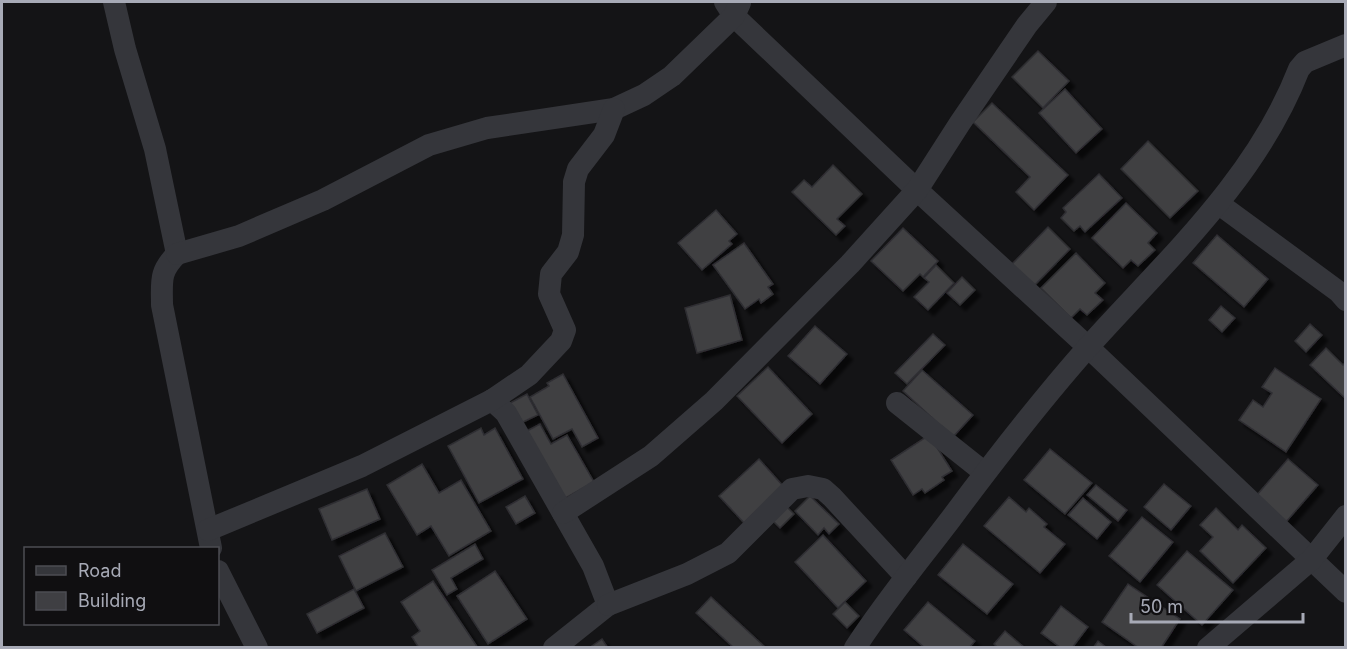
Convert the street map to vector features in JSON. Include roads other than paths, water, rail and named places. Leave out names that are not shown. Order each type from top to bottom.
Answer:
[{"type":"street","points":[[114,2],[125,50],[155,150],[177,254]]},
{"type":"street","points":[[563,513],[651,456],[714,401],[850,264],[917,190],[960,123],[1046,2]]},
{"type":"street","points":[[614,109],[604,135],[578,169],[574,182],[573,235],[568,252],[551,274],[549,294],[565,330],[561,341],[529,375],[492,400],[362,466],[209,539],[162,305],[162,279],[166,265],[177,254],[239,236],[323,200],[429,145],[488,128],[614,109],[645,95],[672,76],[733,6],[917,190],[1088,347],[1346,592]]},
{"type":"street","points":[[855,648],[875,616],[985,473],[1088,347],[1153,279],[1219,204],[1271,128],[1299,69],[1305,62],[1346,45]]},
{"type":"street","points":[[1219,204],[1339,292],[1346,300]]},
{"type":"street","points":[[492,400],[506,413],[593,566],[608,605]]},
{"type":"street","points":[[897,403],[985,473]]},
{"type":"street","points":[[554,648],[608,605],[687,574],[728,553],[792,489],[808,486],[823,489],[906,577]]},
{"type":"street","points":[[1208,648],[1312,559],[1346,516]]},
{"type":"street","points":[[219,573],[257,648]]}]
